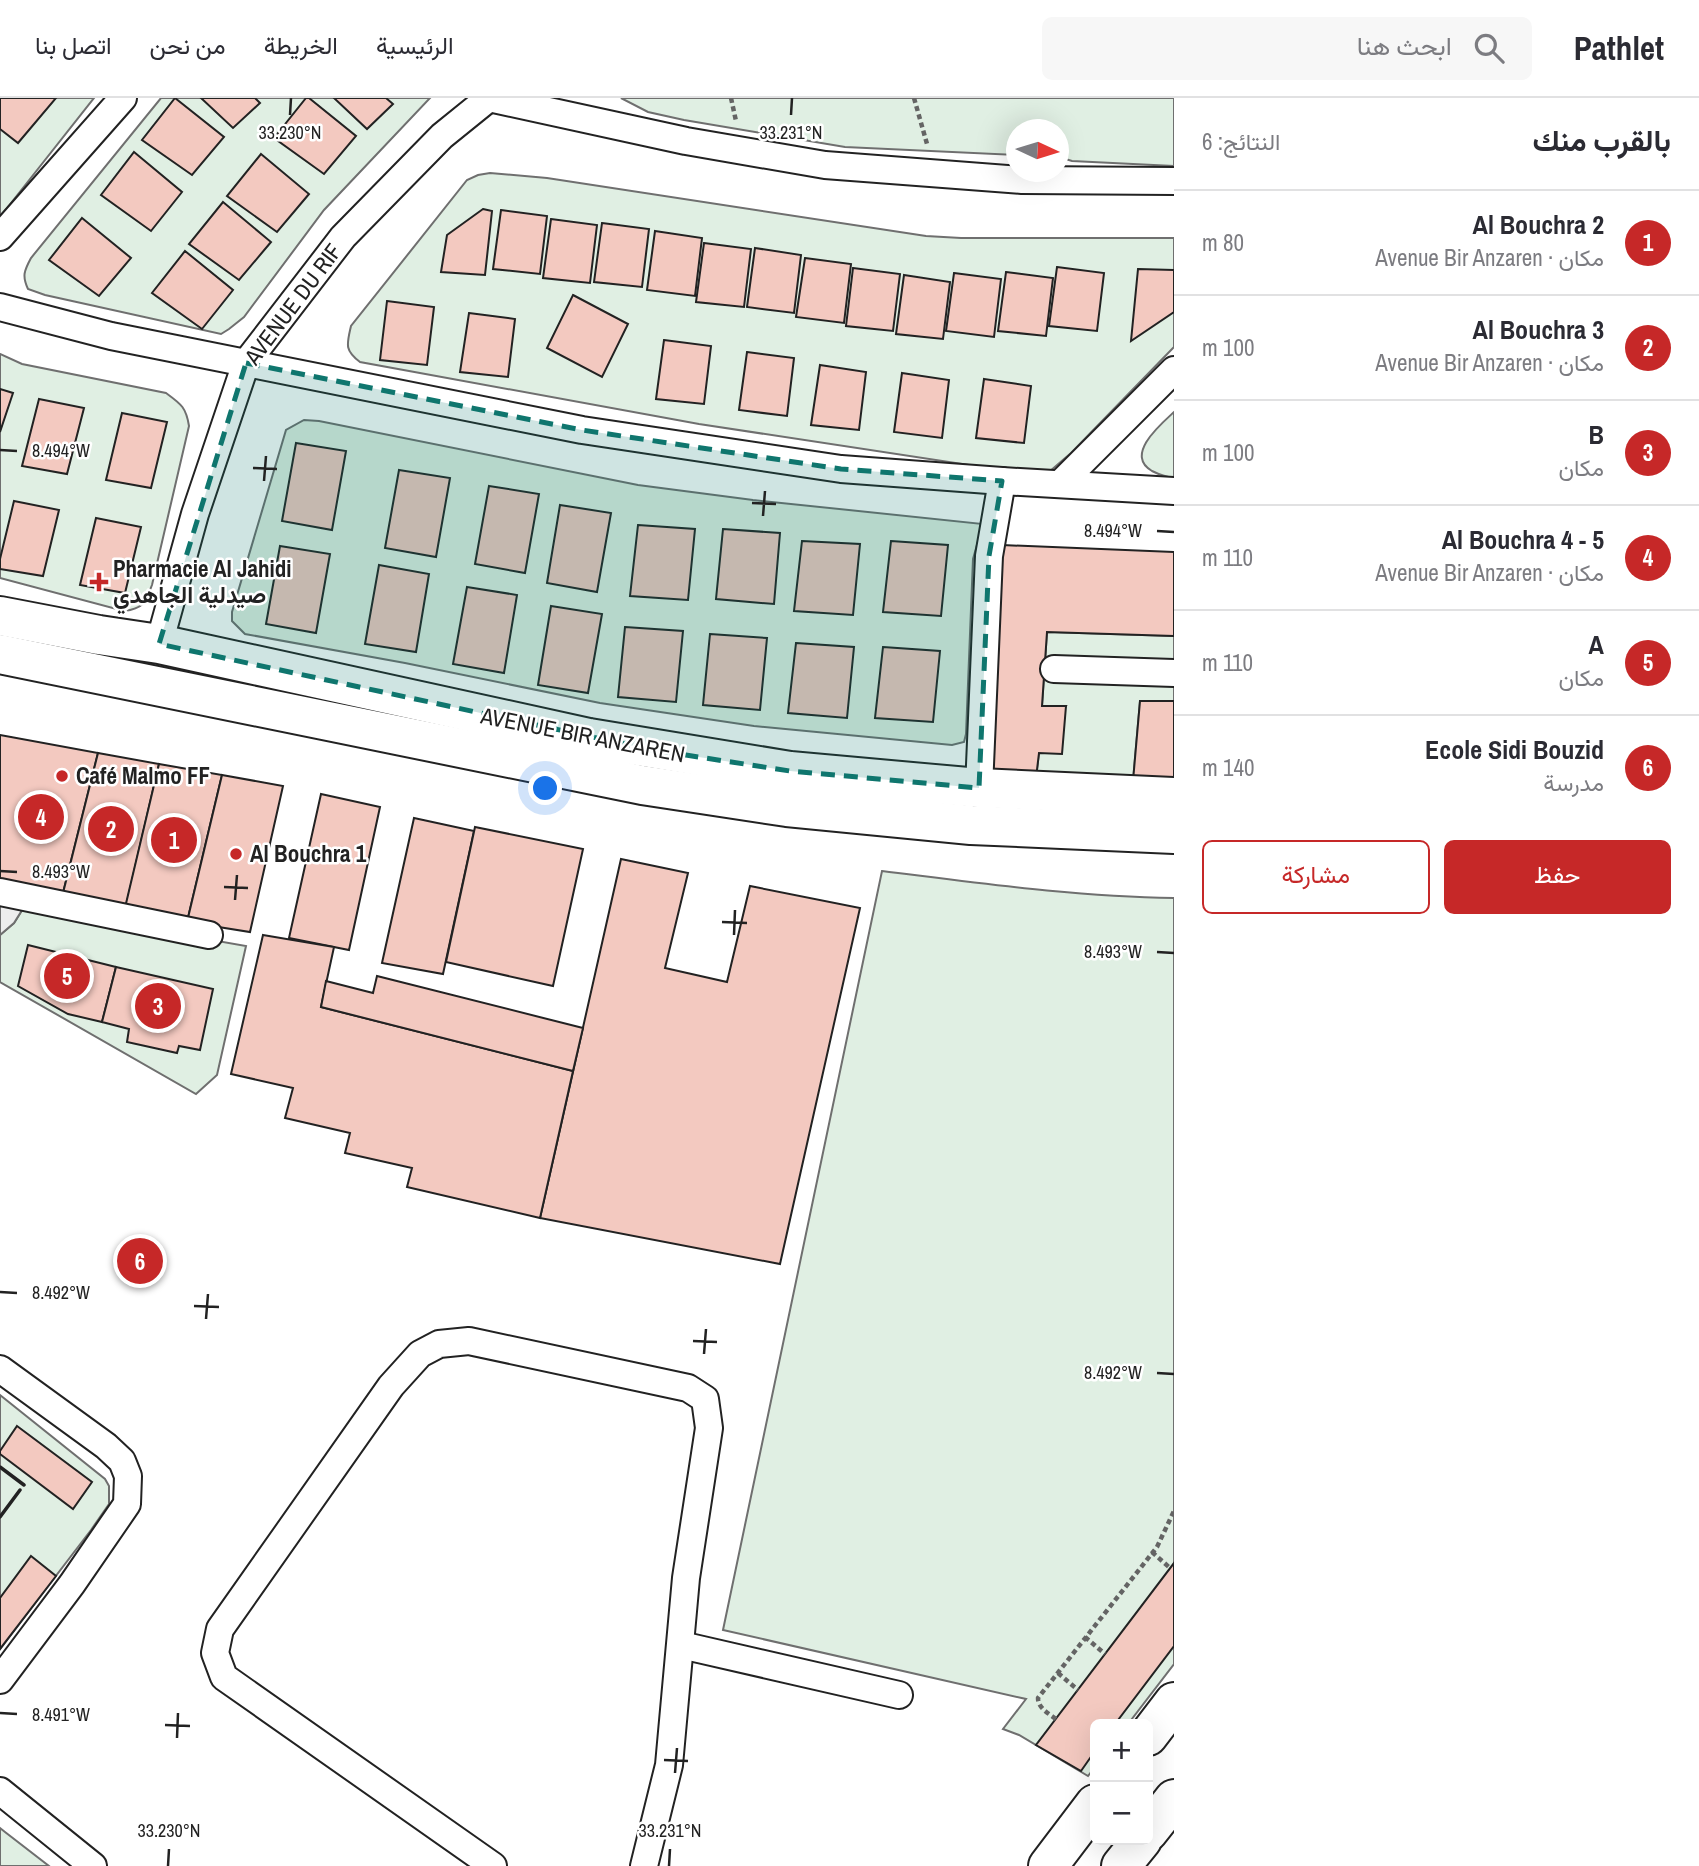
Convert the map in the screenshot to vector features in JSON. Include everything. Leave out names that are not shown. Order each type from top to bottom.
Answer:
[{"type":"main road","name":"AVENUE BIR ANZAREN","points":[[0,615],[159,644],[640,748],[790,771],[979,788],[1174,797]]},
{"type":"main road","name":"AVENUE BIR ANZAREN","points":[[0,654],[655,788],[787,807],[971,825],[1174,834]]},
{"type":"main road","points":[[1153,1729],[1174,1702]]},
{"type":"main road","points":[[1153,1826],[1174,1799]]},
{"type":"main road","points":[[1048,1866],[1090,1811]]},
{"type":"main road","points":[[1121,1866],[1138,1845]]},
{"type":"street","points":[[0,237],[123,98]]},
{"type":"street","points":[[489,98],[687,141],[825,165],[1022,180],[1174,181]]},
{"type":"street","name":"AVENUE DU RIF","points":[[159,644],[195,514],[246,363],[343,237],[442,136],[489,98]]},
{"type":"street","points":[[0,307],[111,336],[582,430],[841,469],[1174,491]]},
{"type":"street","points":[[1061,483],[1174,370]]},
{"type":"street","points":[[979,788],[989,556],[1002,481]]},
{"type":"street","points":[[1054,669],[1174,673]]},
{"type":"street","points":[[0,892],[209,935]]},
{"type":"street","points":[[493,1866],[224,1677],[215,1653],[220,1629],[391,1385],[420,1354],[439,1344],[469,1341],[688,1388],[705,1399],[709,1428],[686,1578],[669,1765],[644,1866]]},
{"type":"street","points":[[0,1369],[106,1446],[122,1461],[128,1476],[127,1504],[72,1584],[0,1679]]},
{"type":"street","points":[[681,1645],[899,1695]]},
{"type":"street","points":[[0,1791],[93,1866]]},
{"type":"path","points":[[914,98],[935,174]]},
{"type":"path","points":[[1056,1719],[1042,1709],[1038,1698],[1157,1546],[1174,1511]]},
{"type":"path","points":[[1152,1552],[1170,1569]]},
{"type":"path","points":[[1085,1637],[1105,1654]]},
{"type":"path","points":[[1058,1673],[1078,1690]]},
{"type":"highlighted area","points":[[246,363],[582,430],[841,469],[1002,481],[989,556],[979,788],[790,771],[653,750],[159,644]]},
{"type":"green space","points":[[0,98],[94,98],[0,217]]},
{"type":"green space","points":[[161,98],[430,98],[324,210],[244,317],[221,334],[45,295],[28,289],[24,277],[31,258]]},
{"type":"green space","points":[[621,98],[1174,98],[1174,166],[1069,160],[1069,119],[1006,119],[1006,155],[845,147],[648,112]]},
{"type":"green space","points":[[490,173],[547,178],[926,236],[1174,238],[1174,347],[1071,453],[1049,472],[1028,474],[699,424],[360,362],[351,354],[348,346],[351,326],[467,180]]},
{"type":"green space","points":[[0,354],[22,364],[166,393],[184,410],[189,426],[152,585],[140,606],[124,611],[0,578]]},
{"type":"green space","points":[[1174,412],[1174,478],[1152,471],[1144,464],[1142,457],[1148,440]]},
{"type":"green space","points":[[304,420],[638,485],[983,524],[973,559],[964,742],[952,745],[754,726],[600,703],[245,634],[232,621],[232,612],[286,430]]},
{"type":"green space","points":[[1047,632],[1174,636],[1174,701],[1140,701],[1133,781],[1036,778],[1039,753],[1066,706],[1042,706]]},
{"type":"green space","points":[[882,871],[1064,892],[1174,898],[1174,1664],[1132,1719],[1090,1719],[1088,1776],[1019,1735],[1003,1729],[1026,1699],[723,1630]]},
{"type":"green space","points":[[24,907],[246,946],[217,1075],[196,1094],[0,982],[0,935],[14,923]]},
{"type":"green space","points":[[0,1395],[105,1479],[109,1486],[109,1504],[0,1649]]},
{"type":"green space","points":[[0,1828],[5,1832],[49,1866],[0,1866]]},
{"type":"shaded area","points":[[0,903],[24,907],[14,923],[0,935]]},
{"type":"building","points":[[0,98],[56,98],[18,143],[0,129]]},
{"type":"building","points":[[175,98],[224,137],[192,175],[142,140]]},
{"type":"building","points":[[201,98],[255,98],[260,103],[233,128]]},
{"type":"building","points":[[306,98],[356,136],[324,174],[274,138]]},
{"type":"building","points":[[334,98],[386,98],[393,104],[367,129]]},
{"type":"building","points":[[134,152],[182,192],[151,231],[101,195]]},
{"type":"building","points":[[261,154],[309,194],[277,232],[227,196]]},
{"type":"building","points":[[223,202],[271,242],[239,280],[189,244]]},
{"type":"building","points":[[483,209],[492,211],[485,275],[441,272],[447,235]]},
{"type":"building","points":[[501,210],[547,216],[540,274],[493,269]]},
{"type":"building","points":[[82,218],[131,258],[99,296],[49,260]]},
{"type":"building","points":[[551,219],[597,225],[590,283],[543,278]]},
{"type":"building","points":[[602,223],[649,229],[642,287],[594,282]]},
{"type":"building","points":[[655,231],[702,238],[695,296],[647,290]]},
{"type":"building","points":[[704,243],[751,249],[744,307],[696,302]]},
{"type":"building","points":[[755,248],[801,255],[794,313],[747,307]]},
{"type":"building","points":[[185,251],[233,290],[202,329],[152,293]]},
{"type":"building","points":[[805,258],[851,264],[844,323],[796,317]]},
{"type":"building","points":[[1057,267],[1104,273],[1097,331],[1049,326]]},
{"type":"building","points":[[853,268],[900,274],[893,331],[846,326]]},
{"type":"building","points":[[1138,269],[1174,270],[1174,312],[1131,341]]},
{"type":"building","points":[[1006,272],[1053,278],[1046,336],[998,331]]},
{"type":"building","points":[[954,273],[1001,279],[994,337],[946,331]]},
{"type":"building","points":[[904,275],[950,282],[943,339],[896,334]]},
{"type":"building","points":[[573,295],[628,324],[602,377],[547,348]]},
{"type":"building","points":[[387,301],[434,307],[427,365],[380,360]]},
{"type":"building","points":[[469,313],[515,319],[508,377],[460,372]]},
{"type":"building","points":[[664,340],[711,346],[704,404],[656,399]]},
{"type":"building","points":[[747,352],[794,358],[787,416],[739,410]]},
{"type":"building","points":[[820,365],[866,372],[859,430],[811,425]]},
{"type":"building","points":[[902,373],[949,380],[942,438],[894,432]]},
{"type":"building","points":[[984,379],[1031,386],[1024,443],[976,438]]},
{"type":"building","points":[[0,389],[13,393],[0,432]]},
{"type":"building","points":[[39,399],[84,408],[67,474],[22,466]]},
{"type":"building","points":[[122,413],[167,422],[151,488],[106,480]]},
{"type":"building","points":[[296,443],[346,451],[332,530],[282,521]]},
{"type":"building","points":[[399,470],[450,478],[436,557],[385,548]]},
{"type":"building","points":[[489,486],[539,494],[525,573],[475,564]]},
{"type":"building","points":[[14,501],[59,510],[43,576],[0,569]]},
{"type":"building","points":[[560,505],[611,513],[597,592],[547,583]]},
{"type":"building","points":[[96,518],[141,527],[125,593],[80,585]]},
{"type":"building","points":[[638,525],[695,529],[688,600],[630,596]]},
{"type":"building","points":[[723,529],[780,533],[774,604],[716,599]]},
{"type":"building","points":[[802,541],[860,544],[853,615],[794,611]]},
{"type":"building","points":[[891,541],[948,545],[941,616],[883,612]]},
{"type":"building","points":[[1002,545],[1174,552],[1174,636],[1047,632],[1042,706],[1066,706],[1062,754],[1039,753],[1036,778],[993,776],[989,756]]},
{"type":"building","points":[[280,546],[330,554],[316,633],[266,624]]},
{"type":"building","points":[[379,565],[429,574],[416,652],[365,644]]},
{"type":"building","points":[[467,587],[517,595],[504,673],[453,664]]},
{"type":"building","points":[[551,606],[602,614],[588,693],[538,685]]},
{"type":"building","points":[[625,627],[683,631],[676,702],[618,697]]},
{"type":"building","points":[[710,634],[767,638],[760,710],[703,705]]},
{"type":"building","points":[[796,643],[854,647],[847,718],[788,713]]},
{"type":"building","points":[[883,647],[940,651],[933,722],[875,718]]},
{"type":"building","points":[[1140,701],[1174,701],[1174,783],[1133,781]]},
{"type":"building","points":[[0,735],[98,753],[63,893],[0,881]]},
{"type":"building","points":[[98,753],[159,764],[126,906],[63,893]]},
{"type":"building","points":[[159,764],[222,775],[187,922],[124,912]]},
{"type":"building","name":"Al Bouchra 1","points":[[222,775],[283,786],[250,932],[187,922]]},
{"type":"building","points":[[321,794],[380,807],[349,950],[289,938]]},
{"type":"building","points":[[414,818],[474,831],[443,974],[382,963]]},
{"type":"building","points":[[475,827],[583,849],[553,986],[446,962]]},
{"type":"building","points":[[621,859],[688,873],[665,968],[727,982],[750,886],[860,908],[780,1264],[540,1218]]},
{"type":"building","points":[[263,935],[334,947],[321,1007],[573,1071],[540,1218],[407,1187],[412,1168],[345,1153],[350,1133],[285,1118],[293,1088],[231,1074]]},
{"type":"building","points":[[28,945],[116,967],[102,1022],[68,1014],[18,986]]},
{"type":"building","points":[[116,967],[213,989],[200,1050],[179,1046],[177,1053],[127,1042],[129,1029],[102,1022]]},
{"type":"building","points":[[377,976],[583,1028],[573,1071],[321,1007],[326,981],[373,993]]},
{"type":"building","points":[[17,1426],[92,1482],[73,1509],[0,1454]]},
{"type":"building","points":[[31,1556],[56,1576],[0,1649],[0,1598]]},
{"type":"building","points":[[1174,1563],[1174,1646],[1119,1719],[1090,1719],[1090,1758],[1081,1771],[1036,1745]]},
{"type":"wall","points":[[0,1467],[24,1485]]},
{"type":"wall","points":[[0,1517],[20,1490]]},
{"type":"place","name":"Pharmacie Al Jahidi صيدلية الجاهدي","points":[[99,582]]},
{"type":"place","name":"Café Malmo FF","points":[[62,776]]},
{"type":"place","name":"Al Bouchra 4 - 5","points":[[41,817]]},
{"type":"place","name":"Al Bouchra 3","points":[[111,829]]},
{"type":"place","name":"Al Bouchra 2","points":[[174,840]]},
{"type":"place","name":"Al Bouchra 1","points":[[236,854]]},
{"type":"place","name":"A","points":[[67,976]]},
{"type":"place","name":"B","points":[[158,1006]]},
{"type":"place","name":"Ecole Sidi Bouzid","points":[[140,1261]]}]
